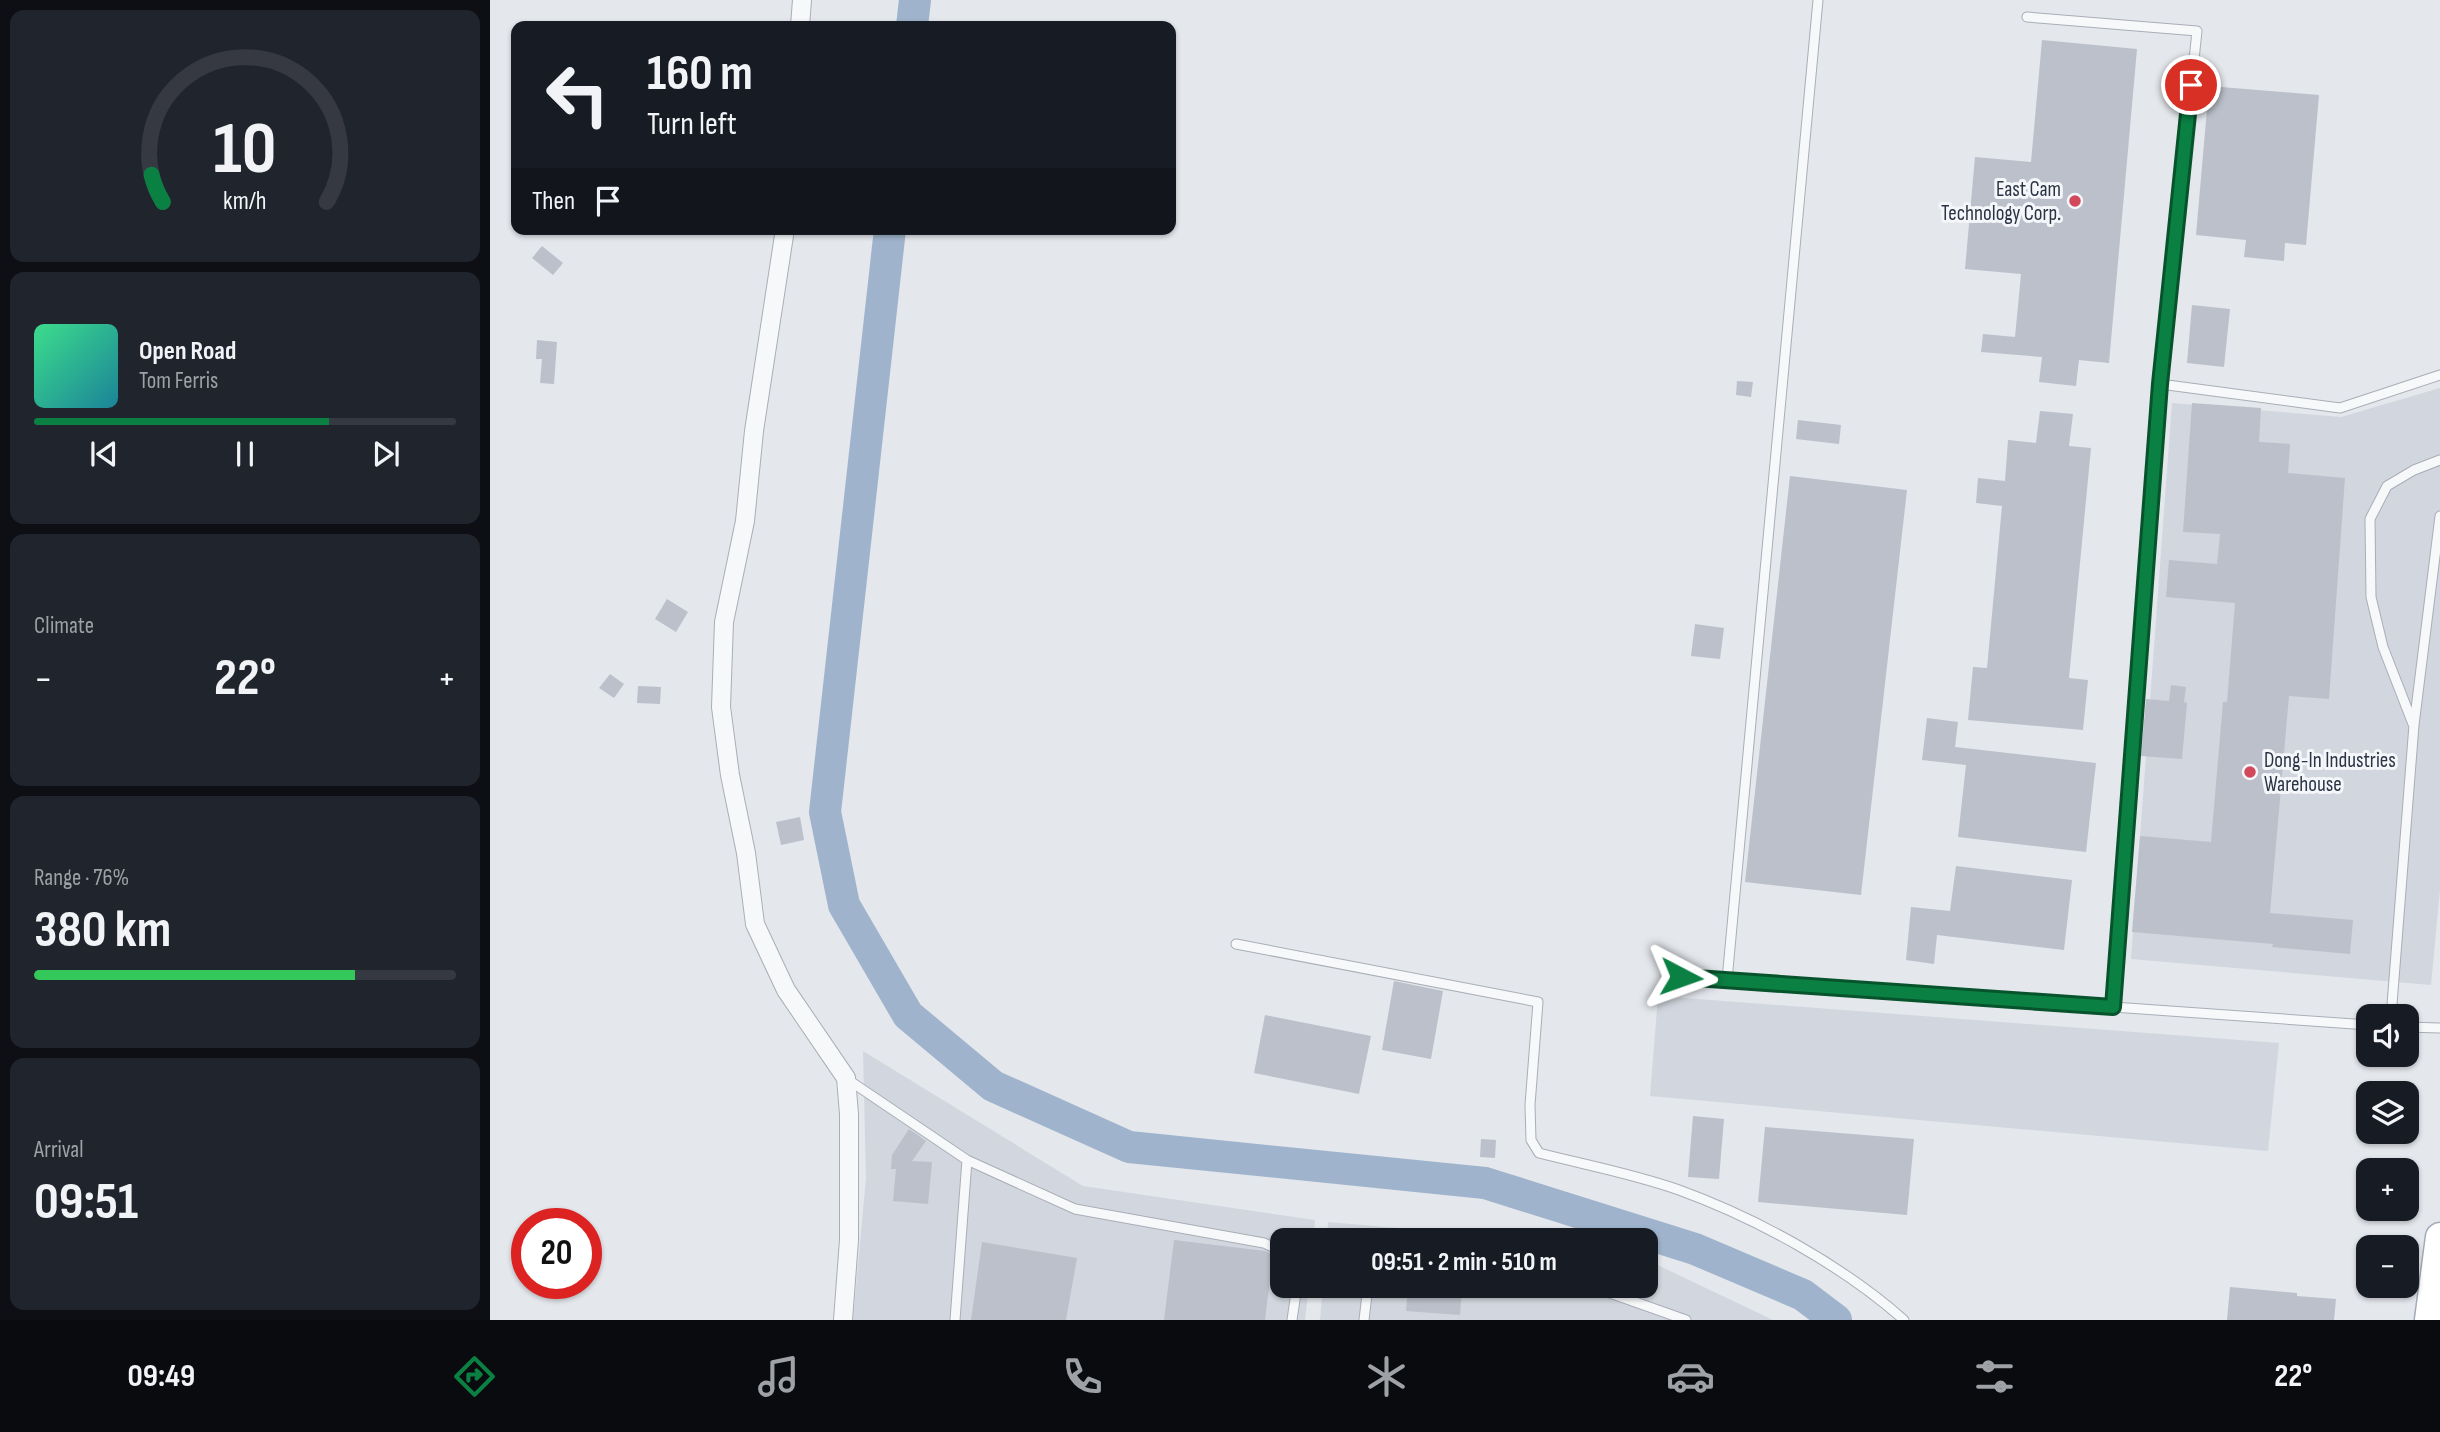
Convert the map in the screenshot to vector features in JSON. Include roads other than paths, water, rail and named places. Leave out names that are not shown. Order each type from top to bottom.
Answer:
[{"type":"main road","points":[[2433,1308],[2440,1237]]},
{"type":"street","points":[[800,21],[802,0]]},
{"type":"street","points":[[784,235],[754,431],[745,521],[724,622],[721,707],[755,924],[786,990],[846,1078],[849,1114],[849,1240],[843,1320]]},
{"type":"lane","points":[[1727,980],[1818,0]]},
{"type":"lane","points":[[2027,17],[2197,31],[2160,384],[2113,1007]]},
{"type":"lane","points":[[2160,384],[2340,408],[2440,375]]},
{"type":"lane","points":[[2414,725],[2384,647],[2371,597],[2370,519],[2387,486],[2440,460]]},
{"type":"lane","points":[[2392,1004],[2414,725],[2440,516]]},
{"type":"lane","points":[[1236,944],[1538,1002],[1530,1105],[1531,1140],[1539,1153],[1678,1190],[1782,1235],[1880,1299],[1904,1320]]},
{"type":"lane","points":[[1681,977],[2356,1024]]},
{"type":"lane","points":[[2419,1027],[2440,1028]]},
{"type":"lane","points":[[846,1078],[967,1160],[1075,1209],[1270,1246]]},
{"type":"lane","points":[[955,1320],[967,1160]]},
{"type":"lane","points":[[1292,1320],[1295,1298]]},
{"type":"lane","points":[[1364,1320],[1367,1298]]},
{"type":"lane","points":[[1624,1298],[1686,1320]]},
{"type":"waterway","points":[[913,21],[915,0]]},
{"type":"waterway","points":[[889,235],[825,812],[844,905],[908,1015],[993,1086],[1129,1147],[1485,1183],[1695,1249],[1803,1295],[1836,1320]]},
{"type":"place","name":"East Cam Technology Corp.","points":[[2075,201]]},
{"type":"place","name":"Dong-In Industries Warehouse","points":[[2250,772]]}]
